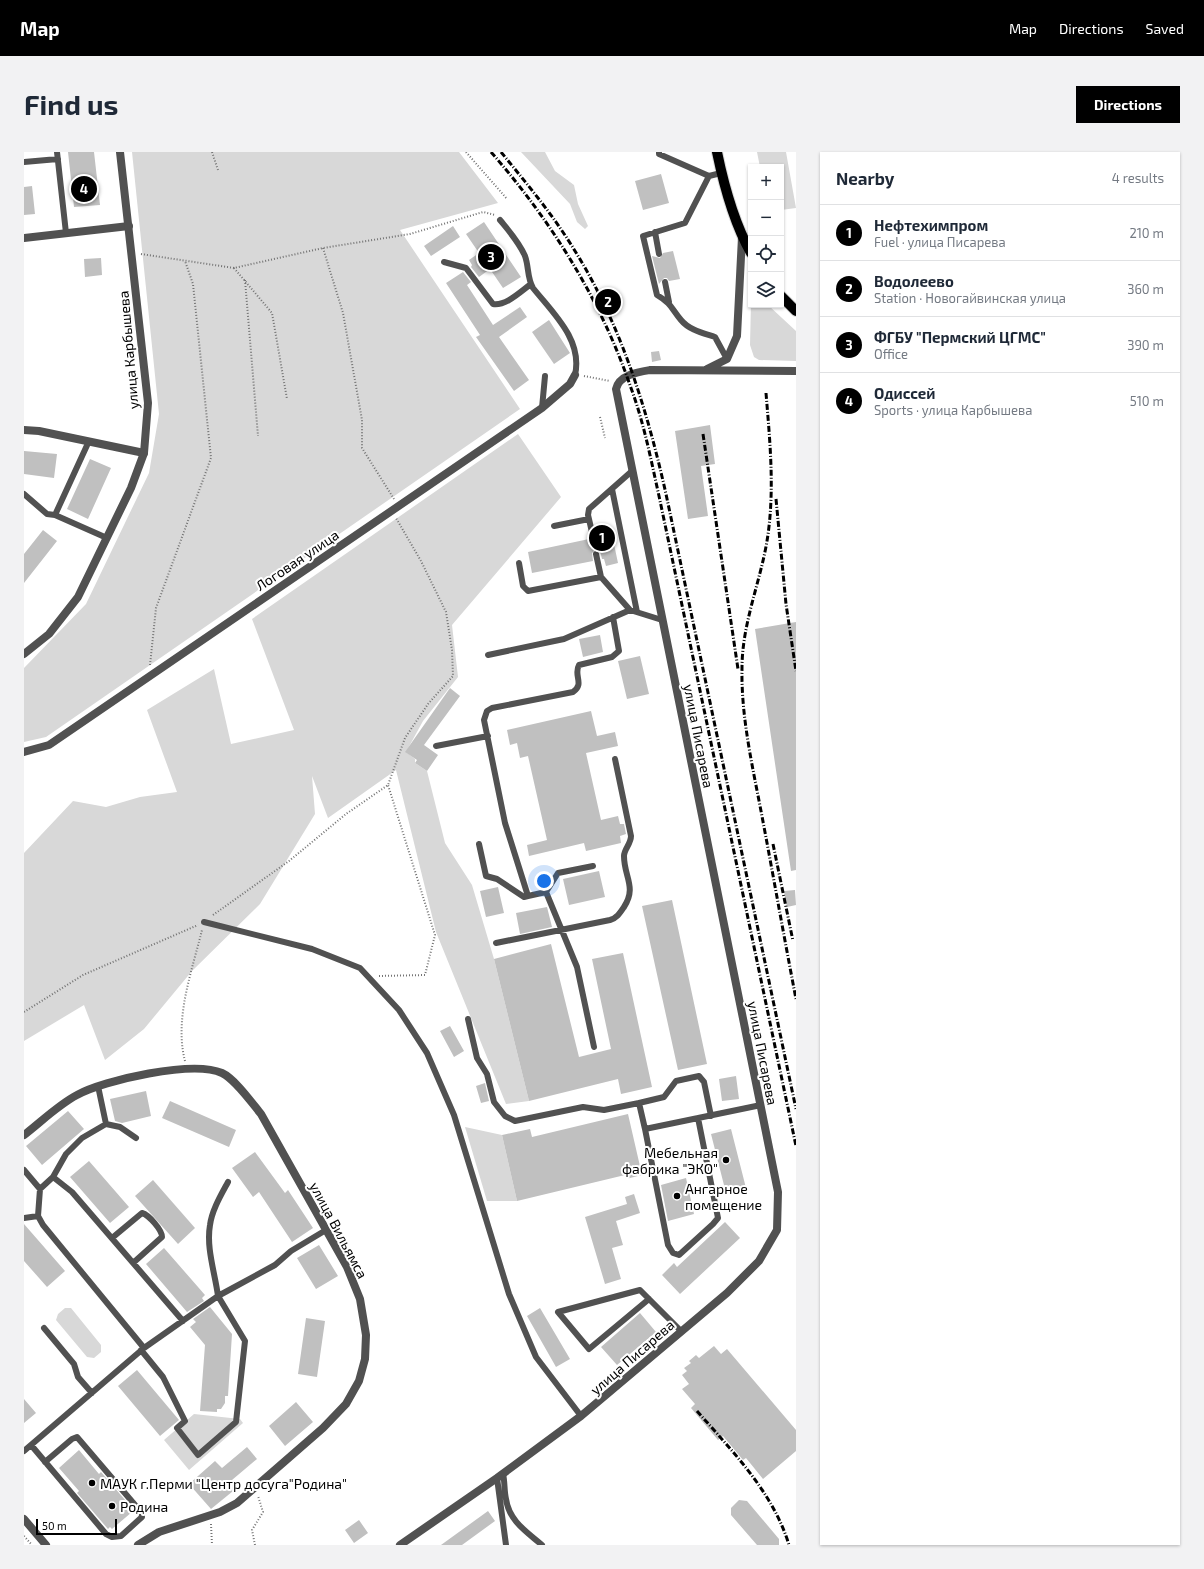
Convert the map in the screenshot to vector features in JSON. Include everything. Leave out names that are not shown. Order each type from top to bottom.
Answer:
[{"type":"main road","points":[[717,152],[722,174],[742,237],[748,248]]},
{"type":"main road","points":[[784,299],[796,311]]},
{"type":"street","name":"улица Карбышева","points":[[24,654],[49,634],[78,597],[131,488],[144,453],[148,403],[120,152]]},
{"type":"street","points":[[24,238],[129,226]]},
{"type":"street","points":[[705,370],[727,359],[737,336],[742,237]]},
{"type":"street","points":[[618,383],[627,376],[641,371],[796,371]]},
{"type":"street","name":"Логовая улица","points":[[24,752],[49,745],[542,408],[570,384],[575,375]]},
{"type":"street","name":"улица Писарева","points":[[400,1545],[500,1476],[581,1416],[632,1374],[727,1293],[759,1261],[777,1230],[778,1192],[617,398],[618,383]]},
{"type":"street","points":[[24,430],[39,431],[89,440],[144,453]]},
{"type":"street","name":"улица Вильямса","points":[[24,1135],[77,1095],[98,1086],[150,1073],[187,1068],[204,1068],[223,1073],[246,1094],[261,1114],[347,1267],[360,1299],[366,1335],[365,1360],[359,1381],[346,1404],[323,1428],[228,1509],[159,1532],[138,1545]]},
{"type":"street","points":[[24,1519],[46,1545]]},
{"type":"lane","points":[[659,152],[659,154],[709,176],[722,174]]},
{"type":"lane","points":[[24,162],[58,155],[66,233]]},
{"type":"lane","points":[[669,302],[658,295],[643,236],[685,223],[709,176]]},
{"type":"lane","points":[[500,220],[522,250],[531,284],[568,334],[577,356],[575,375]]},
{"type":"lane","points":[[655,232],[659,254]]},
{"type":"lane","points":[[444,262],[466,268],[493,304],[499,305],[505,302],[531,284]]},
{"type":"lane","points":[[665,282],[669,302],[682,321],[691,329],[715,337],[727,359]]},
{"type":"lane","points":[[542,408],[545,376]]},
{"type":"lane","points":[[55,515],[89,440]]},
{"type":"lane","points":[[595,546],[589,519],[589,509],[632,471]]},
{"type":"lane","points":[[612,489],[637,612]]},
{"type":"lane","points":[[24,494],[47,514],[55,515],[107,538]]},
{"type":"lane","points":[[554,526],[589,519]]},
{"type":"lane","points":[[596,554],[601,577],[630,610],[662,620]]},
{"type":"lane","points":[[519,563],[523,586],[528,591],[601,577]]},
{"type":"lane","points":[[488,655],[564,639],[630,610]]},
{"type":"lane","points":[[528,896],[506,823],[485,715],[492,708],[573,692],[579,686],[577,671],[579,665],[617,654],[620,648],[613,617]]},
{"type":"lane","points":[[436,746],[488,736]]},
{"type":"lane","points":[[496,943],[614,919],[620,912],[630,896],[624,854],[631,840],[631,836],[615,759]]},
{"type":"lane","points":[[479,844],[486,876],[497,879],[524,897],[546,892],[558,873],[593,866]]},
{"type":"lane","points":[[546,892],[577,967],[594,1047]]},
{"type":"lane","points":[[204,922],[312,949],[360,968],[399,1010],[427,1053],[454,1115],[509,1294],[536,1357],[581,1416]]},
{"type":"lane","points":[[468,1019],[476,1058],[487,1074],[494,1102],[510,1119],[521,1120],[583,1107],[604,1110],[639,1103],[664,1097],[676,1081],[699,1076],[704,1082],[710,1116]]},
{"type":"lane","points":[[98,1086],[106,1124]]},
{"type":"lane","points":[[639,1103],[668,1245],[673,1253],[679,1255],[718,1218],[698,1118]]},
{"type":"lane","points":[[645,1129],[761,1105]]},
{"type":"lane","points":[[136,1138],[120,1127],[106,1124],[82,1138],[66,1154],[53,1177],[40,1189],[38,1216],[43,1225],[163,1377],[185,1421],[177,1428],[198,1455],[236,1422],[245,1341],[218,1296],[209,1246],[210,1224],[216,1204],[228,1182]]},
{"type":"lane","points":[[24,1170],[40,1189]]},
{"type":"lane","points":[[53,1177],[72,1192],[183,1321]]},
{"type":"lane","points":[[112,1238],[142,1213],[147,1216],[161,1233],[162,1237],[133,1263]]},
{"type":"lane","points":[[24,1218],[38,1216]]},
{"type":"lane","points":[[24,1452],[142,1349],[218,1296],[275,1265],[291,1251],[326,1230]]},
{"type":"lane","points":[[649,1299],[589,1349],[558,1312],[640,1290],[649,1299],[681,1331]]},
{"type":"lane","points":[[44,1328],[74,1364],[78,1377],[92,1393]]},
{"type":"lane","points":[[31,1445],[45,1462],[109,1536],[121,1536],[142,1517],[141,1512],[77,1437],[72,1439],[45,1462]]},
{"type":"lane","points":[[500,1476],[506,1545]]},
{"type":"lane","points":[[500,1476],[506,1499],[516,1523],[542,1545]]},
{"type":"path","points":[[212,152],[218,170]]},
{"type":"path","points":[[466,152],[507,199]]},
{"type":"path","points":[[132,253],[234,268],[323,248],[410,234],[483,212],[494,214],[500,220]]},
{"type":"path","points":[[24,1012],[83,975],[204,922],[289,861],[346,814],[388,785],[405,738],[428,704],[453,676],[452,650],[446,612],[395,508],[362,448],[362,420],[343,313],[323,248]]},
{"type":"path","points":[[149,676],[156,608],[211,458],[194,284],[185,261]]},
{"type":"path","points":[[234,268],[272,313],[287,399]]},
{"type":"path","points":[[245,280],[258,436]]},
{"type":"path","points":[[575,375],[618,383]]},
{"type":"path","points":[[600,417],[605,438]]},
{"type":"path","points":[[367,976],[390,977],[425,975],[436,935],[388,785]]},
{"type":"path","points":[[187,1068],[181,1045],[185,1003],[204,922]]},
{"type":"path","points":[[255,1487],[263,1512],[252,1530],[255,1545]]},
{"type":"path","points":[[210,1515],[212,1545]]},
{"type":"path","points":[[24,1536],[32,1545]]},
{"type":"shaded area","points":[[132,152],[459,152],[498,203],[400,230],[520,409],[46,737],[24,742],[24,668],[86,604],[149,473],[159,414]]},
{"type":"shaded area","points":[[521,152],[545,152],[555,171],[574,185],[578,204],[588,226],[585,229],[577,222],[570,204]]},
{"type":"shaded area","points":[[757,152],[786,152],[796,208],[784,210],[784,164],[759,164]]},
{"type":"shaded area","points":[[751,308],[771,308],[796,331],[796,361],[759,360],[754,357],[750,345]]},
{"type":"shaded area","points":[[518,434],[561,497],[452,625],[458,677],[423,721],[406,752],[415,759],[415,763],[427,771],[445,843],[472,885],[494,959],[529,1101],[506,1104],[436,932],[396,770],[328,818],[312,776],[315,814],[260,904],[192,971],[144,1029],[105,1060],[84,1005],[24,1041],[24,853],[73,801],[106,807],[140,797],[177,792],[147,710],[214,669],[231,744],[294,730],[252,619]]},
{"type":"shaded area","points":[[465,1127],[502,1135],[517,1201],[487,1201]]},
{"type":"shaded area","points":[[65,1308],[71,1308],[101,1345],[101,1352],[94,1358],[87,1357],[56,1320],[58,1314]]},
{"type":"shaded area","points":[[194,1414],[240,1419],[243,1423],[189,1470],[164,1440]]},
{"type":"building","points":[[68,152],[94,152],[100,205],[74,207]]},
{"type":"building","points":[[661,174],[669,203],[643,210],[635,181]]},
{"type":"building","points":[[32,186],[35,214],[24,215],[24,187]]},
{"type":"building","points":[[484,222],[521,277],[503,288],[490,269],[479,277],[471,267],[472,265],[469,260],[479,253],[466,234]]},
{"type":"building","points":[[453,226],[460,237],[431,256],[424,246]]},
{"type":"building","points":[[673,251],[680,279],[669,281],[667,278],[664,278],[659,284],[652,256],[660,258],[663,253]]},
{"type":"building","points":[[101,258],[102,275],[85,277],[84,259]]},
{"type":"building","points":[[463,272],[471,282],[467,285],[493,325],[520,307],[527,317],[499,337],[529,380],[514,391],[476,337],[480,335],[446,283]]},
{"type":"building","points":[[549,320],[570,353],[554,364],[532,332]]},
{"type":"building","points":[[659,351],[661,360],[652,362],[651,352]]},
{"type":"building","points":[[710,425],[715,464],[701,466],[708,516],[688,519],[675,431]]},
{"type":"building","points":[[24,451],[57,454],[54,478],[24,474]]},
{"type":"building","points":[[90,459],[111,468],[88,519],[67,509]]},
{"type":"building","points":[[43,530],[57,541],[24,583],[24,554]]},
{"type":"building","points":[[611,530],[618,563],[606,566],[600,551],[595,550],[592,553],[593,561],[532,573],[528,552],[589,539],[591,548],[596,549],[599,546],[599,532]]},
{"type":"building","points":[[796,622],[796,870],[791,871],[755,629]]},
{"type":"building","points":[[600,635],[603,652],[583,657],[579,639]]},
{"type":"building","points":[[640,656],[649,694],[627,699],[618,661]]},
{"type":"building","points":[[450,688],[460,696],[424,745],[438,755],[427,771],[415,763],[417,760],[405,752]]},
{"type":"building","points":[[591,711],[597,736],[615,732],[618,746],[586,753],[601,820],[618,816],[620,824],[624,824],[626,834],[620,836],[621,843],[586,851],[584,843],[529,856],[527,845],[547,840],[528,756],[520,758],[517,743],[510,745],[507,730]]},
{"type":"building","points":[[599,871],[605,897],[569,905],[563,879]]},
{"type":"building","points":[[498,887],[504,913],[486,917],[480,891]]},
{"type":"building","points":[[795,890],[796,905],[787,907],[784,891]]},
{"type":"building","points":[[672,900],[707,1064],[678,1070],[642,906]]},
{"type":"building","points":[[547,907],[552,927],[520,934],[516,913]]},
{"type":"building","points":[[551,944],[579,1057],[611,1049],[592,959],[623,953],[652,1087],[621,1094],[618,1079],[529,1101],[494,959]]},
{"type":"building","points":[[450,1026],[464,1051],[454,1057],[440,1031]]},
{"type":"building","points":[[736,1076],[739,1099],[722,1101],[719,1079]]},
{"type":"building","points":[[485,1083],[489,1101],[481,1103],[476,1086]]},
{"type":"building","points":[[146,1091],[151,1116],[122,1123],[115,1121],[110,1099]]},
{"type":"building","points":[[170,1101],[236,1130],[229,1147],[162,1118]]},
{"type":"building","points":[[68,1111],[84,1129],[42,1165],[26,1146]]},
{"type":"building","points":[[628,1114],[642,1175],[626,1179],[625,1175],[517,1201],[502,1135],[530,1129],[532,1137]]},
{"type":"building","points":[[731,1129],[746,1188],[726,1193],[711,1134]]},
{"type":"building","points":[[255,1152],[285,1193],[288,1190],[313,1228],[292,1242],[259,1192],[253,1197],[232,1168]]},
{"type":"building","points":[[89,1161],[129,1207],[110,1223],[70,1177]]},
{"type":"building","name":"Ангарное помещение","points":[[686,1178],[694,1214],[668,1221],[661,1185]]},
{"type":"building","points":[[153,1180],[195,1228],[178,1244],[135,1196]]},
{"type":"building","points":[[634,1194],[640,1213],[616,1221],[623,1245],[612,1248],[621,1279],[605,1284],[585,1217],[627,1204],[625,1197]]},
{"type":"building","points":[[725,1222],[740,1238],[680,1294],[662,1275],[674,1263],[677,1267]]},
{"type":"building","points":[[24,1224],[65,1271],[47,1287],[24,1261]]},
{"type":"building","points":[[319,1245],[338,1276],[316,1289],[297,1258]]},
{"type":"building","points":[[164,1248],[205,1295],[202,1298],[204,1301],[187,1312],[146,1264]]},
{"type":"building","points":[[210,1307],[232,1334],[228,1396],[225,1396],[225,1403],[221,1409],[217,1409],[217,1412],[200,1411],[205,1345],[190,1327],[196,1322],[193,1319]]},
{"type":"building","points":[[540,1308],[570,1359],[556,1367],[527,1316]]},
{"type":"building","points":[[640,1313],[656,1332],[617,1365],[601,1347]]},
{"type":"building","points":[[306,1318],[325,1321],[317,1377],[298,1374]]},
{"type":"building","points":[[714,1346],[721,1354],[727,1349],[796,1430],[796,1451],[763,1479],[746,1458],[743,1460],[723,1436],[718,1440],[691,1408],[695,1404],[682,1389],[689,1384],[682,1375],[687,1371],[684,1368],[691,1363],[689,1361],[696,1355],[699,1358]]},
{"type":"building","points":[[137,1370],[179,1420],[160,1436],[118,1386]]},
{"type":"building","points":[[24,1399],[36,1413],[24,1423]]},
{"type":"building","points":[[296,1402],[313,1422],[285,1446],[269,1426]]},
{"type":"building","points":[[247,1447],[257,1459],[232,1480],[238,1487],[211,1509],[189,1484],[215,1461],[222,1468]]},
{"type":"building","name":"МАУК г.Перми \"Центр досуга\"Родина\"","points":[[79,1450],[99,1474],[101,1472],[132,1508],[132,1512],[112,1529],[110,1527],[108,1529],[77,1493],[79,1491],[59,1468]]},
{"type":"building","points":[[739,1500],[747,1501],[779,1539],[779,1545],[757,1545],[731,1515],[731,1508]]},
{"type":"building","points":[[488,1511],[495,1521],[462,1545],[441,1545]]},
{"type":"building","points":[[359,1520],[368,1533],[354,1543],[345,1530]]},
{"type":"railway","points":[[491,152],[554,234],[590,293],[619,355],[640,415],[659,496],[796,1146]]},
{"type":"railway","points":[[501,152],[558,225],[591,279],[619,338],[641,399],[659,462],[666,494],[796,1109]]},
{"type":"railway","points":[[766,393],[771,467],[771,504],[764,557],[745,636],[742,686],[745,722],[751,758],[796,999]]},
{"type":"railway","points":[[703,434],[738,669]]},
{"type":"railway","points":[[776,499],[786,604],[796,671]]},
{"type":"railway","points":[[773,844],[793,941]]},
{"type":"railway","points":[[697,1411],[737,1457],[762,1490],[773,1507],[789,1545]]},
{"type":"place","name":"Одиссей","points":[[84,189]]},
{"type":"place","name":"ФГБУ \"Пермский ЦГМС\"","points":[[491,257]]},
{"type":"place","name":"Водолеево","points":[[608,302]]},
{"type":"place","name":"Нефтехимпром","points":[[602,538]]},
{"type":"place","name":"Мебельная фабрика \"ЭКО\"","points":[[726,1160]]},
{"type":"place","name":"Ангарное помещение","points":[[677,1196]]},
{"type":"place","name":"МАУК г.Перми \"Центр досуга\"Родина\"","points":[[92,1483]]},
{"type":"place","name":"Родина","points":[[112,1506]]}]
